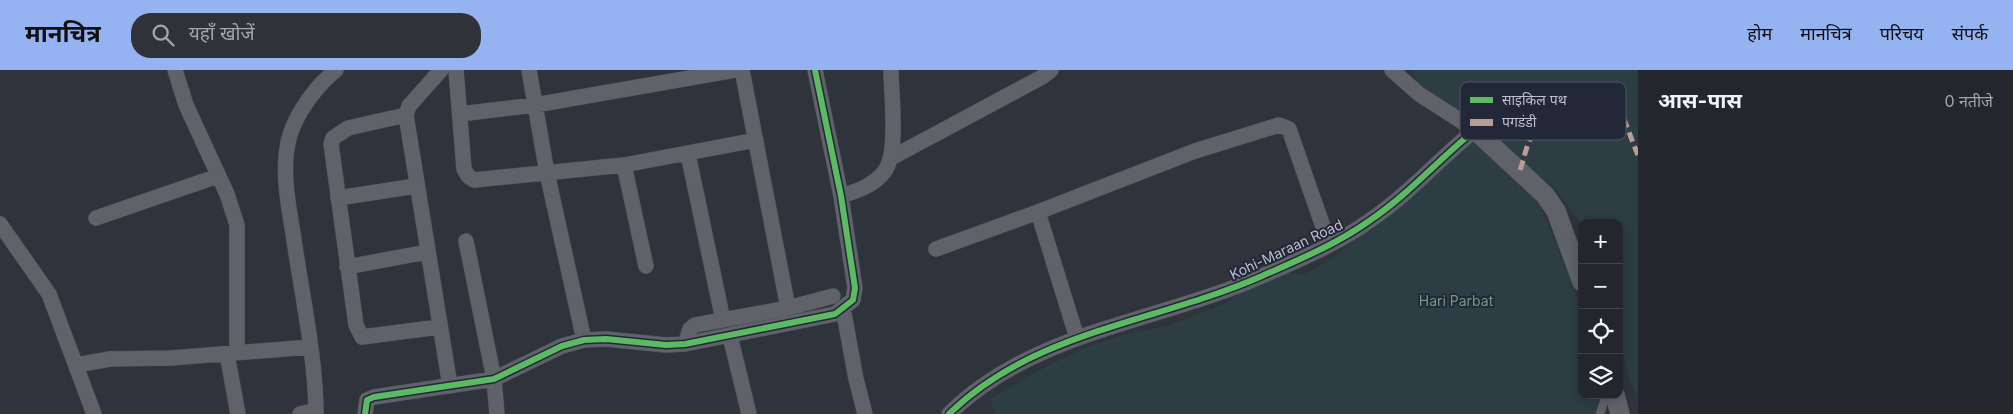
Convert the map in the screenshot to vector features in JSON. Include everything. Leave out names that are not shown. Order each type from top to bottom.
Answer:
[{"type":"street","points":[[175,70],[186,105],[233,210],[237,225],[232,354],[238,414]]},
{"type":"street","points":[[300,414],[316,412],[310,347],[288,200],[286,158],[290,134],[299,115],[336,70]]},
{"type":"street","points":[[442,70],[409,106],[406,115],[416,186],[450,386]]},
{"type":"street","points":[[456,70],[462,159],[468,176],[474,180],[624,165],[756,140]]},
{"type":"street","points":[[529,70],[547,173],[584,340]]},
{"type":"street","points":[[460,114],[535,105],[681,75],[735,70]]},
{"type":"street","points":[[742,70],[788,308]]},
{"type":"street","points":[[364,414],[367,400],[374,397],[494,379],[544,354],[584,340],[606,339],[666,345],[685,344],[835,314],[843,308],[853,300],[855,288],[841,196],[815,70]]},
{"type":"street","points":[[841,196],[860,191],[873,183],[885,172],[891,158],[891,70]]},
{"type":"street","points":[[891,158],[1042,77],[1051,70]]},
{"type":"street","points":[[1392,70],[1419,94],[1460,120]]},
{"type":"street","points":[[406,115],[348,128],[333,138],[331,144],[356,325],[362,337],[439,327]]},
{"type":"street","points":[[936,249],[1038,212],[1194,151],[1279,125],[1289,129],[1329,244]]},
{"type":"street","name":"Kohi-Maraan Road","points":[[949,414],[967,397],[995,377],[1077,338],[1234,288],[1329,244],[1370,221],[1463,140]]},
{"type":"street","points":[[1486,140],[1546,195],[1556,211],[1578,271]]},
{"type":"street","points":[[688,154],[723,320]]},
{"type":"street","points":[[624,165],[646,266]]},
{"type":"street","points":[[96,218],[218,176]]},
{"type":"street","points":[[338,198],[416,186]]},
{"type":"street","points":[[1038,212],[1077,338]]},
{"type":"street","points":[[0,224],[49,294],[94,414]]},
{"type":"street","points":[[466,241],[494,379],[497,414]]},
{"type":"street","points":[[347,267],[427,252]]},
{"type":"street","points":[[685,344],[692,327],[788,308],[834,296]]},
{"type":"street","points":[[843,308],[856,379],[865,414]]},
{"type":"street","points":[[730,336],[749,414]]},
{"type":"street","points":[[76,365],[110,359],[232,354],[310,347]]},
{"type":"green space","points":[[1411,70],[1638,70],[1638,398],[1630,378],[1623,349],[1623,219],[1578,220],[1557,190],[1492,140],[1626,140],[1626,82],[1460,82],[1460,115],[1417,82]]},
{"type":"green space","name":"Hari Parbat","points":[[1464,140],[1484,140],[1540,205],[1578,299],[1578,399],[1609,399],[1603,414],[996,414],[990,399],[1047,366],[1090,346],[1126,334],[1167,326],[1224,304],[1274,271],[1304,275],[1336,256]]},
{"type":"marked path","points":[[1626,125],[1638,155]]},
{"type":"marked path","points":[[1520,170],[1530,140]]},
{"type":"cycle path","points":[[365,414],[367,400],[374,397],[494,379],[562,346],[584,340],[606,339],[666,345],[685,344],[835,314],[853,300],[855,288],[841,196],[815,70]]},
{"type":"cycle path","points":[[949,414],[982,386],[1019,364],[1058,346],[1098,331],[1222,292],[1303,258],[1331,244],[1383,211],[1464,140]]}]
